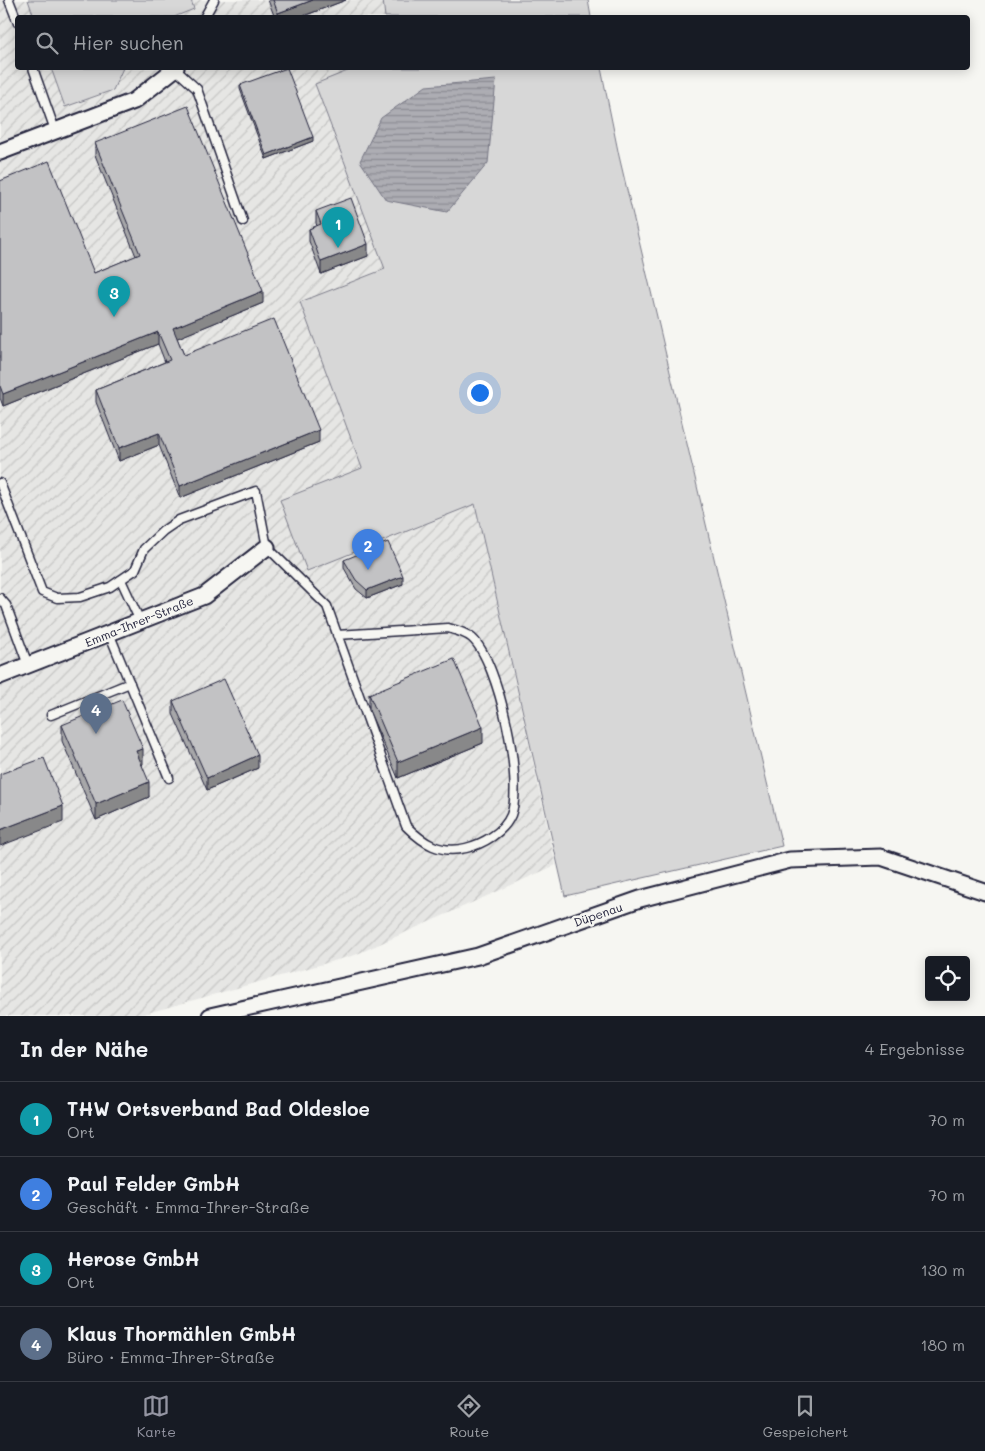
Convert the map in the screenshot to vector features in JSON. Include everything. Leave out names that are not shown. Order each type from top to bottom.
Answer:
[{"type":"street","points":[[0,152],[134,101],[173,70]]},
{"type":"street","name":"Emma-Ihrer-Straße","points":[[0,676],[204,596],[267,547]]},
{"type":"street","name":"Düpenau","points":[[210,1016],[478,956],[640,899],[790,860],[881,857],[985,892]]},
{"type":"lane","points":[[9,0],[15,15]]},
{"type":"lane","points":[[206,15],[214,0]]},
{"type":"lane","points":[[35,70],[55,130]]},
{"type":"lane","points":[[178,70],[197,89],[243,221]]},
{"type":"lane","points":[[0,483],[42,592],[57,598],[80,596],[110,587],[135,570],[144,549],[163,531],[179,520],[256,491],[267,547],[327,606],[337,635],[406,826],[421,841],[442,850],[473,846],[494,835],[510,817],[516,786],[503,709],[492,675],[479,647],[466,634],[448,628],[337,635]]},
{"type":"lane","points":[[121,580],[140,621]]},
{"type":"lane","points":[[0,598],[6,605],[28,665]]},
{"type":"lane","points":[[109,633],[169,778]]},
{"type":"lane","points":[[51,715],[130,683]]},
{"type":"shaded area","points":[[0,0],[28,0],[33,15],[15,15],[15,70],[52,70],[65,107],[113,90],[122,70],[350,70],[315,84],[475,504],[556,865],[355,955],[137,1016],[0,1016]]},
{"type":"shaded area","points":[[28,0],[191,0],[194,9],[179,15],[33,15]]},
{"type":"shaded area","points":[[191,0],[383,0],[385,15],[181,15],[194,9]]},
{"type":"shaded area","points":[[383,0],[588,0],[591,15],[385,15]]},
{"type":"shaded area","points":[[52,70],[122,70],[113,90],[65,107]]},
{"type":"shaded area","points":[[350,70],[601,70],[619,156],[782,846],[565,896],[475,504],[307,571],[280,500],[362,468],[300,302],[385,269],[315,84]]},
{"type":"shaded area","points":[[496,80],[488,163],[447,212],[386,200],[360,161],[381,118],[426,86]]},
{"type":"building","points":[[273,0],[313,0],[278,13]]},
{"type":"building","points":[[281,70],[288,70],[313,137],[266,155],[240,85]]},
{"type":"building","points":[[188,106],[263,291],[173,328],[184,355],[274,319],[319,430],[180,486],[159,433],[119,448],[96,390],[170,360],[158,332],[3,394],[0,386],[0,181],[49,161],[94,273],[140,254],[95,143]]},
{"type":"building","points":[[351,198],[368,244],[321,262],[309,229],[321,224],[316,211]]},
{"type":"building","points":[[388,542],[403,576],[367,590],[356,580],[344,560]]},
{"type":"building","points":[[454,659],[483,727],[398,762],[369,694]]},
{"type":"building","points":[[224,679],[258,755],[207,778],[173,701]]},
{"type":"building","points":[[122,700],[143,749],[136,751],[149,782],[96,804],[62,725]]},
{"type":"building","points":[[44,758],[63,806],[0,830],[0,774]]},
{"type":"place","name":"THW Ortsverband Bad Oldesloe","points":[[338,248]]},
{"type":"place","name":"Herose GmbH","points":[[114,317]]},
{"type":"place","name":"Paul Felder GmbH","points":[[368,570]]},
{"type":"place","name":"Klaus Thormählen GmbH","points":[[96,734]]}]
